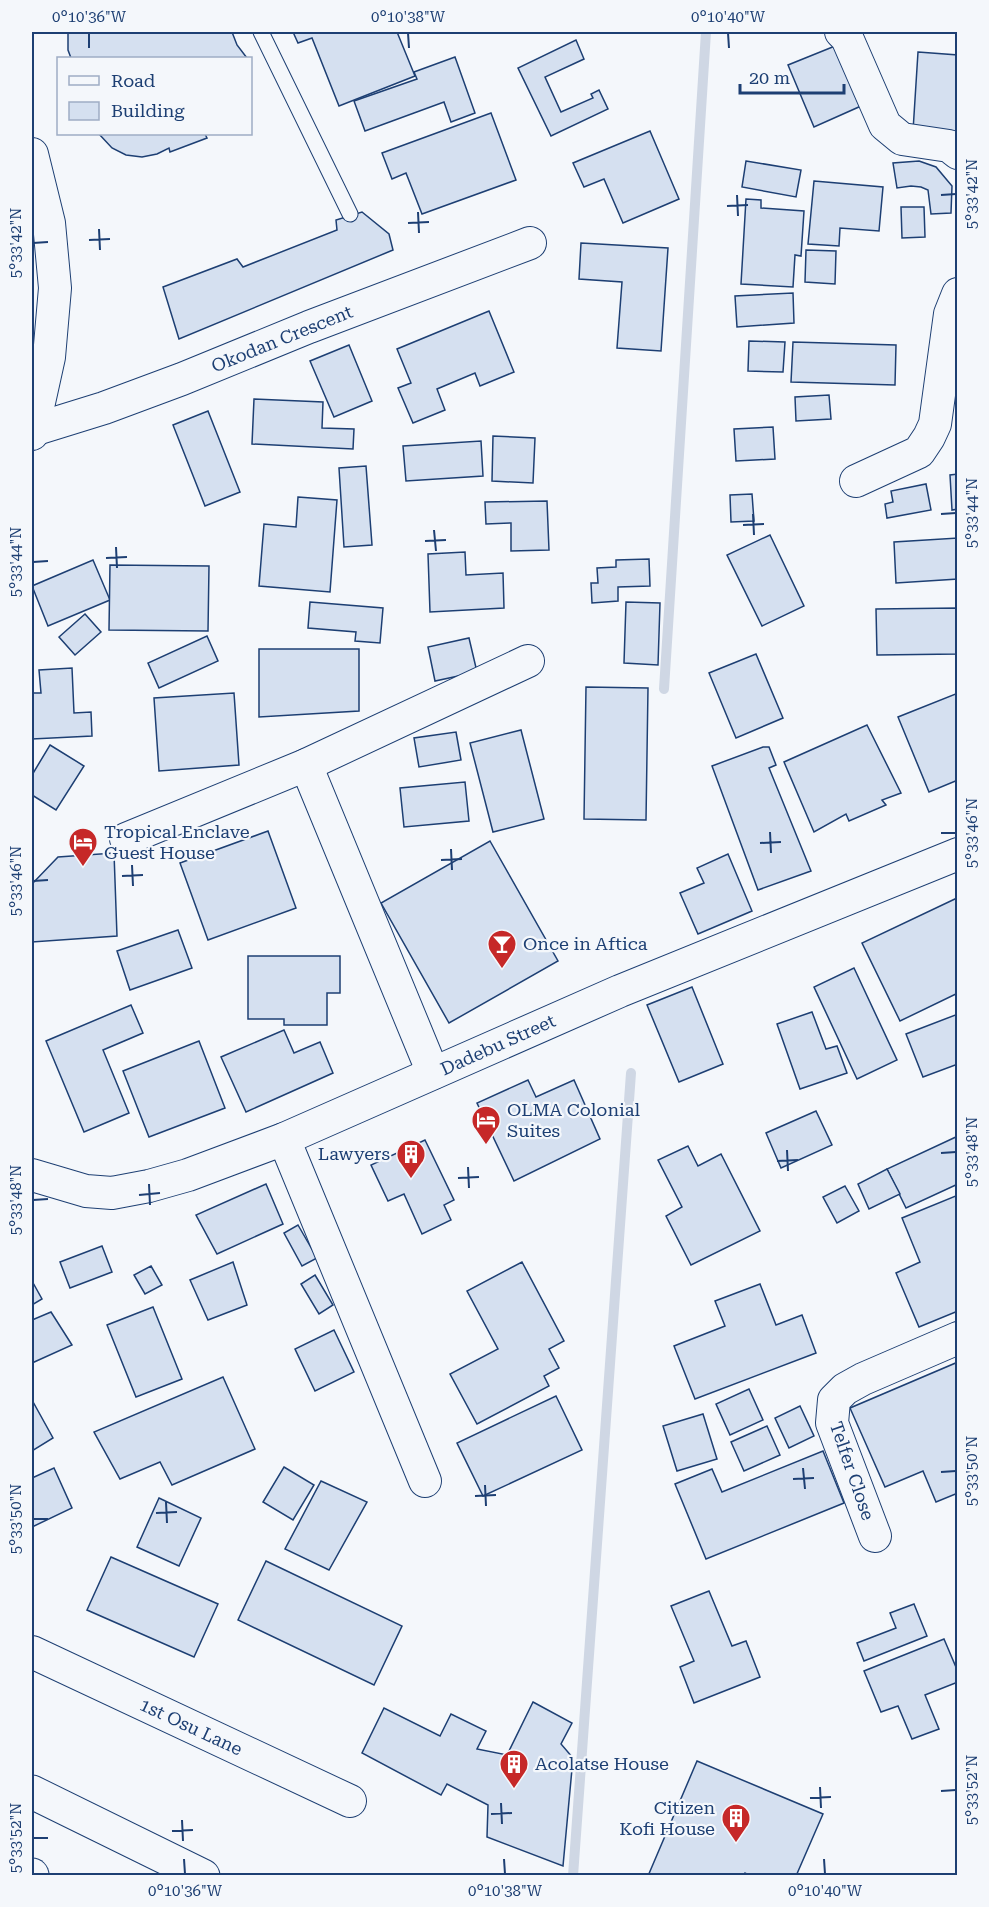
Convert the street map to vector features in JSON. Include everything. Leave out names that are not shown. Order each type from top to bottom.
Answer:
[{"type":"main road","points":[[32,1792],[203,1875]]},
{"type":"street","points":[[841,32],[847,38],[885,125],[903,139],[949,146],[957,153]]},
{"type":"street","points":[[32,154],[49,223],[55,288],[49,357],[32,432]]},
{"type":"street","name":"Okodan Crescent","points":[[32,432],[182,379],[309,327],[530,243]]},
{"type":"street","points":[[856,481],[920,452],[929,437],[935,424],[950,314],[957,294]]},
{"type":"street","points":[[126,839],[306,765],[528,661]]},
{"type":"street","points":[[306,765],[433,1073]]},
{"type":"street","name":"Dadebu Street","points":[[32,1175],[86,1191],[112,1193],[188,1175],[284,1139],[620,991],[957,854]]},
{"type":"street","points":[[284,1139],[425,1481]]},
{"type":"street","name":"Telfer Close","points":[[875,1536],[832,1423],[834,1400],[845,1389],[863,1379],[957,1338]]},
{"type":"street","name":"1st Osu Lane","points":[[32,1652],[350,1802]]},
{"type":"lane","points":[[261,32],[350,214]]},
{"type":"building","points":[[68,32],[232,32],[237,45],[246,57],[71,57],[68,50]]},
{"type":"building","points":[[293,32],[397,32],[415,76],[339,106],[312,38],[298,43]]},
{"type":"building","points":[[576,40],[584,59],[545,77],[561,112],[593,98],[591,94],[599,90],[608,109],[551,136],[518,68]]},
{"type":"building","points":[[835,46],[861,106],[814,127],[788,65]]},
{"type":"building","points":[[918,52],[958,55],[958,134],[913,131]]},
{"type":"building","points":[[455,57],[475,113],[451,122],[444,102],[365,131],[354,101],[417,79],[414,72]]},
{"type":"building","points":[[491,113],[516,180],[422,214],[406,173],[392,179],[382,153]]},
{"type":"building","points":[[650,131],[679,199],[623,223],[604,179],[584,187],[573,163]]},
{"type":"building","points":[[100,135],[206,135],[207,138],[170,152],[169,148],[157,154],[142,157],[126,155],[112,148]]},
{"type":"building","points":[[746,161],[801,170],[796,197],[742,187]]},
{"type":"building","points":[[919,161],[936,167],[952,186],[951,213],[931,214],[928,190],[911,186],[897,188],[893,163]]},
{"type":"building","points":[[814,181],[883,187],[879,231],[840,228],[839,246],[808,244]]},
{"type":"building","points":[[746,199],[761,200],[761,208],[804,211],[801,256],[795,255],[793,287],[741,284]]},
{"type":"building","points":[[901,207],[924,207],[925,237],[902,238]]},
{"type":"building","points":[[362,212],[389,234],[393,250],[179,339],[163,287],[237,259],[243,267],[337,230],[336,220]]},
{"type":"building","points":[[581,243],[668,248],[661,351],[617,348],[622,282],[579,279]]},
{"type":"building","points":[[806,250],[836,251],[835,284],[805,282]]},
{"type":"building","points":[[793,293],[794,323],[737,327],[735,296]]},
{"type":"building","points":[[489,311],[514,372],[480,386],[475,373],[437,389],[445,410],[413,423],[398,388],[411,383],[397,349]]},
{"type":"building","points":[[749,341],[785,342],[783,372],[748,371]]},
{"type":"building","points":[[793,342],[896,345],[895,385],[791,382]]},
{"type":"building","points":[[349,345],[372,401],[334,417],[310,361]]},
{"type":"building","points":[[829,395],[831,419],[796,421],[795,397]]},
{"type":"building","points":[[254,399],[323,402],[322,428],[354,429],[353,449],[252,444]]},
{"type":"building","points":[[208,411],[240,492],[205,506],[173,425]]},
{"type":"building","points":[[773,427],[775,459],[736,461],[734,429]]},
{"type":"building","points":[[493,436],[535,438],[533,483],[492,481]]},
{"type":"building","points":[[481,441],[483,476],[406,481],[403,446]]},
{"type":"building","points":[[366,466],[372,545],[344,547],[339,468]]},
{"type":"building","points":[[958,474],[958,509],[952,510],[950,475]]},
{"type":"building","points":[[926,484],[931,510],[887,518],[885,504],[893,502],[891,491]]},
{"type":"building","points":[[752,494],[754,521],[731,522],[730,495]]},
{"type":"building","points":[[298,497],[337,500],[330,592],[259,586],[264,524],[296,527]]},
{"type":"building","points":[[547,501],[549,550],[511,551],[511,523],[486,524],[485,502]]},
{"type":"building","points":[[770,535],[804,606],[762,626],[727,555]]},
{"type":"building","points":[[958,538],[958,579],[896,583],[894,542]]},
{"type":"building","points":[[465,552],[466,575],[503,573],[504,608],[430,612],[428,554]]},
{"type":"building","points":[[649,559],[650,586],[618,587],[618,601],[592,603],[591,583],[598,583],[597,568],[616,567],[616,560]]},
{"type":"building","points":[[93,560],[110,600],[48,626],[32,586]]},
{"type":"building","points":[[110,565],[209,566],[208,631],[109,630]]},
{"type":"building","points":[[310,602],[383,608],[380,643],[355,641],[356,632],[308,628]]},
{"type":"building","points":[[626,602],[660,603],[658,665],[624,663]]},
{"type":"building","points":[[958,608],[958,654],[877,655],[876,609]]},
{"type":"building","points":[[85,614],[101,632],[75,655],[59,637]]},
{"type":"building","points":[[207,636],[218,661],[159,688],[148,663]]},
{"type":"building","points":[[469,638],[477,672],[435,681],[428,647]]},
{"type":"building","points":[[259,649],[359,649],[359,711],[259,717]]},
{"type":"building","points":[[756,654],[783,718],[736,738],[709,673]]},
{"type":"building","points":[[72,668],[74,713],[91,712],[92,736],[32,739],[32,693],[41,693],[39,670]]},
{"type":"building","points":[[586,687],[648,688],[646,820],[584,819]]},
{"type":"building","points":[[234,693],[239,765],[159,771],[154,698]]},
{"type":"building","points":[[958,693],[958,780],[929,792],[898,717]]},
{"type":"building","points":[[867,725],[901,793],[882,800],[886,805],[849,821],[846,814],[814,832],[784,762]]},
{"type":"building","points":[[521,730],[544,819],[493,832],[470,743]]},
{"type":"building","points":[[456,732],[461,760],[419,767],[414,738]]},
{"type":"building","points":[[50,745],[84,766],[56,810],[32,795],[32,775]]},
{"type":"building","points":[[763,747],[769,747],[776,765],[769,768],[811,871],[758,890],[712,766]]},
{"type":"building","points":[[465,782],[469,821],[404,827],[400,788]]},
{"type":"building","points":[[268,831],[296,908],[208,940],[180,863]]},
{"type":"building","points":[[490,841],[558,961],[449,1023],[381,903]]},
{"type":"building","points":[[114,853],[117,936],[32,942],[32,884],[58,857]]},
{"type":"building","points":[[728,854],[752,911],[698,934],[680,893],[704,883],[697,868]]},
{"type":"building","points":[[957,898],[958,993],[900,1021],[862,943]]},
{"type":"building","points":[[178,930],[192,968],[130,990],[117,951]]},
{"type":"building","points":[[248,956],[340,956],[340,993],[327,993],[327,1025],[284,1025],[284,1019],[248,1019]]},
{"type":"building","points":[[854,968],[897,1060],[857,1079],[814,987]]},
{"type":"building","points":[[692,987],[723,1064],[679,1082],[647,1005]]},
{"type":"building","points":[[131,1005],[143,1033],[103,1050],[129,1113],[84,1132],[46,1041]]},
{"type":"building","points":[[812,1012],[826,1049],[837,1046],[847,1073],[800,1089],[777,1024]]},
{"type":"building","points":[[958,1014],[958,1064],[923,1077],[906,1034]]},
{"type":"building","points":[[284,1030],[294,1053],[320,1042],[333,1073],[246,1112],[221,1057]]},
{"type":"building","points":[[199,1041],[225,1108],[149,1137],[123,1071]]},
{"type":"building","points":[[528,1080],[536,1097],[574,1080],[600,1139],[514,1181],[477,1103]]},
{"type":"building","points":[[816,1111],[832,1145],[781,1168],[766,1133]]},
{"type":"building","points":[[958,1136],[958,1184],[906,1208],[887,1169]]},
{"type":"building","name":"Lawyers","points":[[425,1140],[454,1200],[444,1205],[451,1220],[422,1234],[404,1194],[388,1201],[371,1165]]},
{"type":"building","points":[[688,1146],[698,1166],[721,1154],[760,1231],[691,1265],[666,1216],[682,1207],[658,1160]]},
{"type":"building","points":[[887,1169],[900,1194],[869,1209],[858,1184]]},
{"type":"building","points":[[266,1184],[283,1224],[217,1254],[196,1215]]},
{"type":"building","points":[[845,1186],[859,1211],[837,1223],[823,1197]]},
{"type":"building","points":[[958,1195],[958,1311],[919,1327],[896,1273],[920,1262],[902,1218]]},
{"type":"building","points":[[298,1225],[317,1258],[302,1266],[284,1233]]},
{"type":"building","points":[[102,1246],[112,1272],[70,1288],[60,1262]]},
{"type":"building","points":[[233,1262],[247,1305],[208,1320],[190,1280]]},
{"type":"building","points":[[522,1262],[564,1341],[549,1349],[559,1368],[544,1376],[549,1386],[477,1424],[450,1374],[498,1349],[467,1291]]},
{"type":"building","points":[[151,1266],[162,1285],[145,1294],[134,1275]]},
{"type":"building","points":[[315,1275],[333,1305],[319,1314],[301,1284]]},
{"type":"building","points":[[32,1281],[42,1299],[32,1305]]},
{"type":"building","points":[[760,1284],[776,1325],[802,1315],[816,1353],[695,1399],[674,1346],[725,1326],[715,1301]]},
{"type":"building","points":[[153,1307],[182,1379],[136,1397],[107,1325]]},
{"type":"building","points":[[51,1312],[72,1345],[32,1363],[32,1320]]},
{"type":"building","points":[[334,1330],[354,1372],[315,1391],[295,1349]]},
{"type":"building","points":[[958,1362],[958,1493],[936,1502],[923,1471],[885,1487],[850,1408]]},
{"type":"building","points":[[223,1377],[255,1449],[172,1485],[160,1462],[120,1479],[94,1432]]},
{"type":"building","points":[[749,1389],[763,1420],[730,1435],[716,1404]]},
{"type":"building","points":[[556,1396],[582,1450],[483,1496],[457,1443]]},
{"type":"building","points":[[32,1400],[53,1438],[32,1451]]},
{"type":"building","points":[[800,1406],[814,1436],[789,1448],[775,1418]]},
{"type":"building","points":[[703,1414],[717,1459],[677,1471],[663,1426]]},
{"type":"building","points":[[767,1426],[780,1455],[744,1471],[731,1442]]},
{"type":"building","points":[[823,1451],[844,1503],[706,1559],[675,1484],[712,1469],[722,1492]]},
{"type":"building","points":[[284,1467],[314,1485],[293,1520],[263,1502]]},
{"type":"building","points":[[54,1468],[72,1508],[32,1527],[32,1478]]},
{"type":"building","points":[[321,1481],[367,1502],[329,1570],[285,1549]]},
{"type":"building","points":[[159,1498],[201,1518],[179,1566],[137,1547]]},
{"type":"building","points":[[111,1557],[218,1604],[194,1657],[87,1610]]},
{"type":"building","points":[[266,1561],[402,1626],[374,1685],[238,1620]]},
{"type":"building","points":[[709,1591],[732,1646],[746,1641],[760,1677],[694,1703],[680,1667],[694,1661],[671,1606]]},
{"type":"building","points":[[914,1604],[927,1636],[864,1661],[857,1643],[896,1628],[890,1613]]},
{"type":"building","points":[[944,1639],[958,1672],[958,1682],[925,1695],[939,1729],[912,1739],[898,1706],[881,1712],[864,1671]]},
{"type":"building","name":"Acolatse House","points":[[533,1702],[572,1723],[561,1744],[573,1758],[563,1866],[487,1837],[488,1805],[447,1784],[441,1795],[362,1753],[384,1708],[440,1736],[451,1714],[486,1731],[477,1749],[507,1755]]},
{"type":"building","name":"Citizen Kofi House","points":[[697,1761],[823,1814],[796,1876],[751,1876],[745,1873],[744,1876],[648,1876]]},
{"type":"waterway","points":[[664,689],[706,32]]},
{"type":"waterway","points":[[573,1876],[631,1073]]},
{"type":"place","name":"Tropical Enclave Guest House","points":[[83,868]]},
{"type":"place","name":"Once in Aftica","points":[[502,970]]},
{"type":"place","name":"OLMA Colonial Suites","points":[[486,1146]]},
{"type":"place","name":"Lawyers","points":[[411,1180]]},
{"type":"place","name":"Acolatse House","points":[[514,1790]]},
{"type":"place","name":"Citizen Kofi House","points":[[736,1844]]}]
